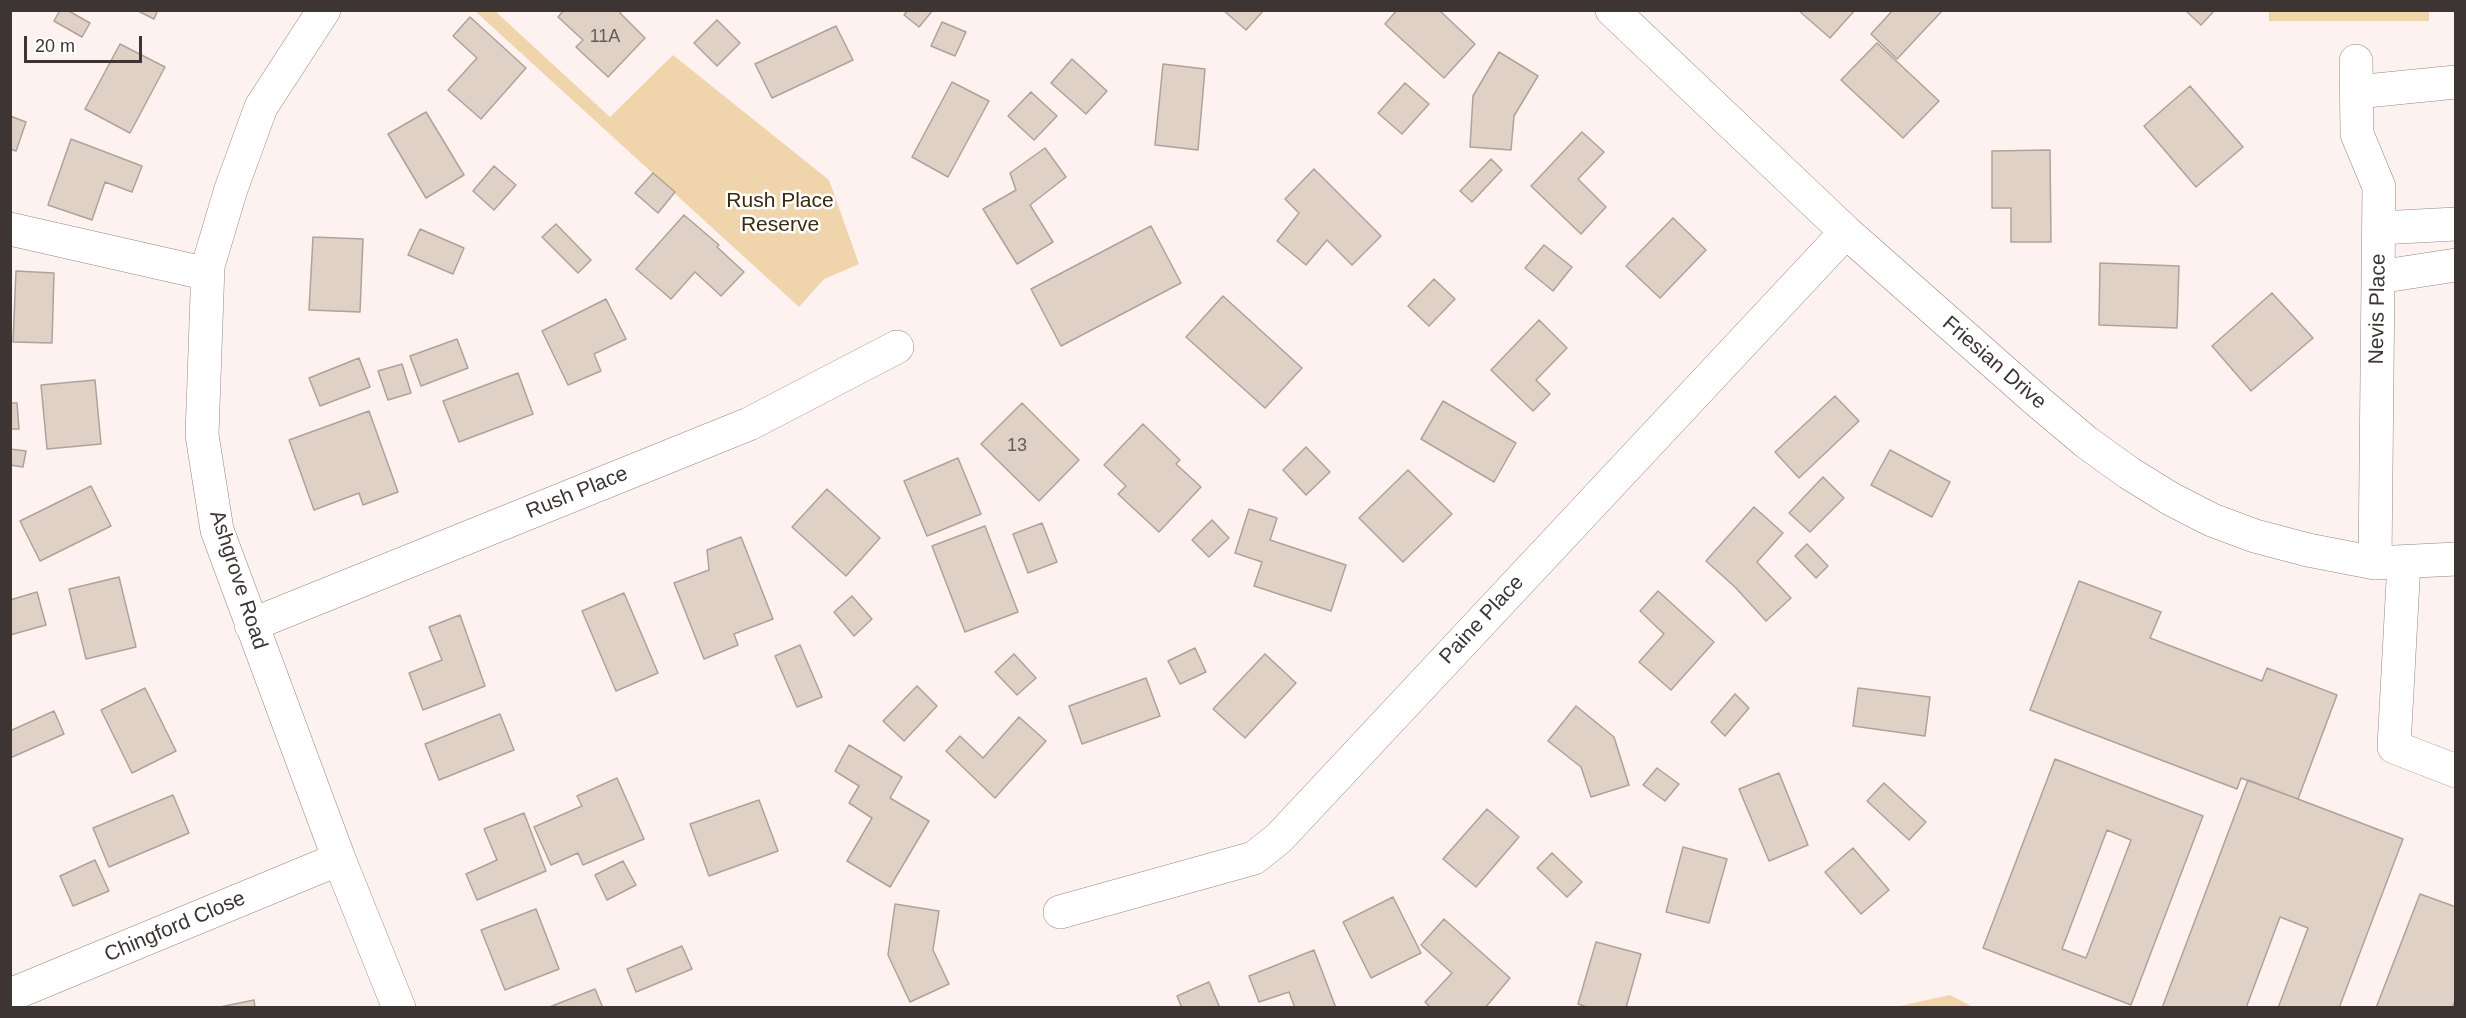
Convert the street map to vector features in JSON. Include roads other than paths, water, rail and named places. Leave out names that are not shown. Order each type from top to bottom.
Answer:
[{"type":"street","name":"Ashgrove Road","points":[[324,10],[261,107],[231,189],[208,266],[202,435],[217,530],[339,859],[399,1008]]},
{"type":"street","name":"Friesian Drive","points":[[1612,10],[1845,232],[2086,442],[2146,483],[2212,520],[2255,536],[2308,550],[2389,562],[2456,559]]},
{"type":"street","name":"Nevis Place","points":[[2456,82],[2356,76],[2357,134],[2379,187],[2378,277],[2394,747],[2456,771]]},
{"type":"street","points":[[2379,228],[2456,224]]},
{"type":"street","points":[[10,229],[208,274]]},
{"type":"street","name":"Paine Place","points":[[1060,912],[1254,858],[1279,838],[1845,232]]},
{"type":"street","points":[[2378,277],[2456,265]]},
{"type":"street","name":"Rush Place","points":[[251,625],[749,424],[897,347]]},
{"type":"street","name":"Chingford Close","points":[[10,995],[339,859]]},
{"type":"park label","name":"Rush Place Reserve","points":[[780,213]]}]
